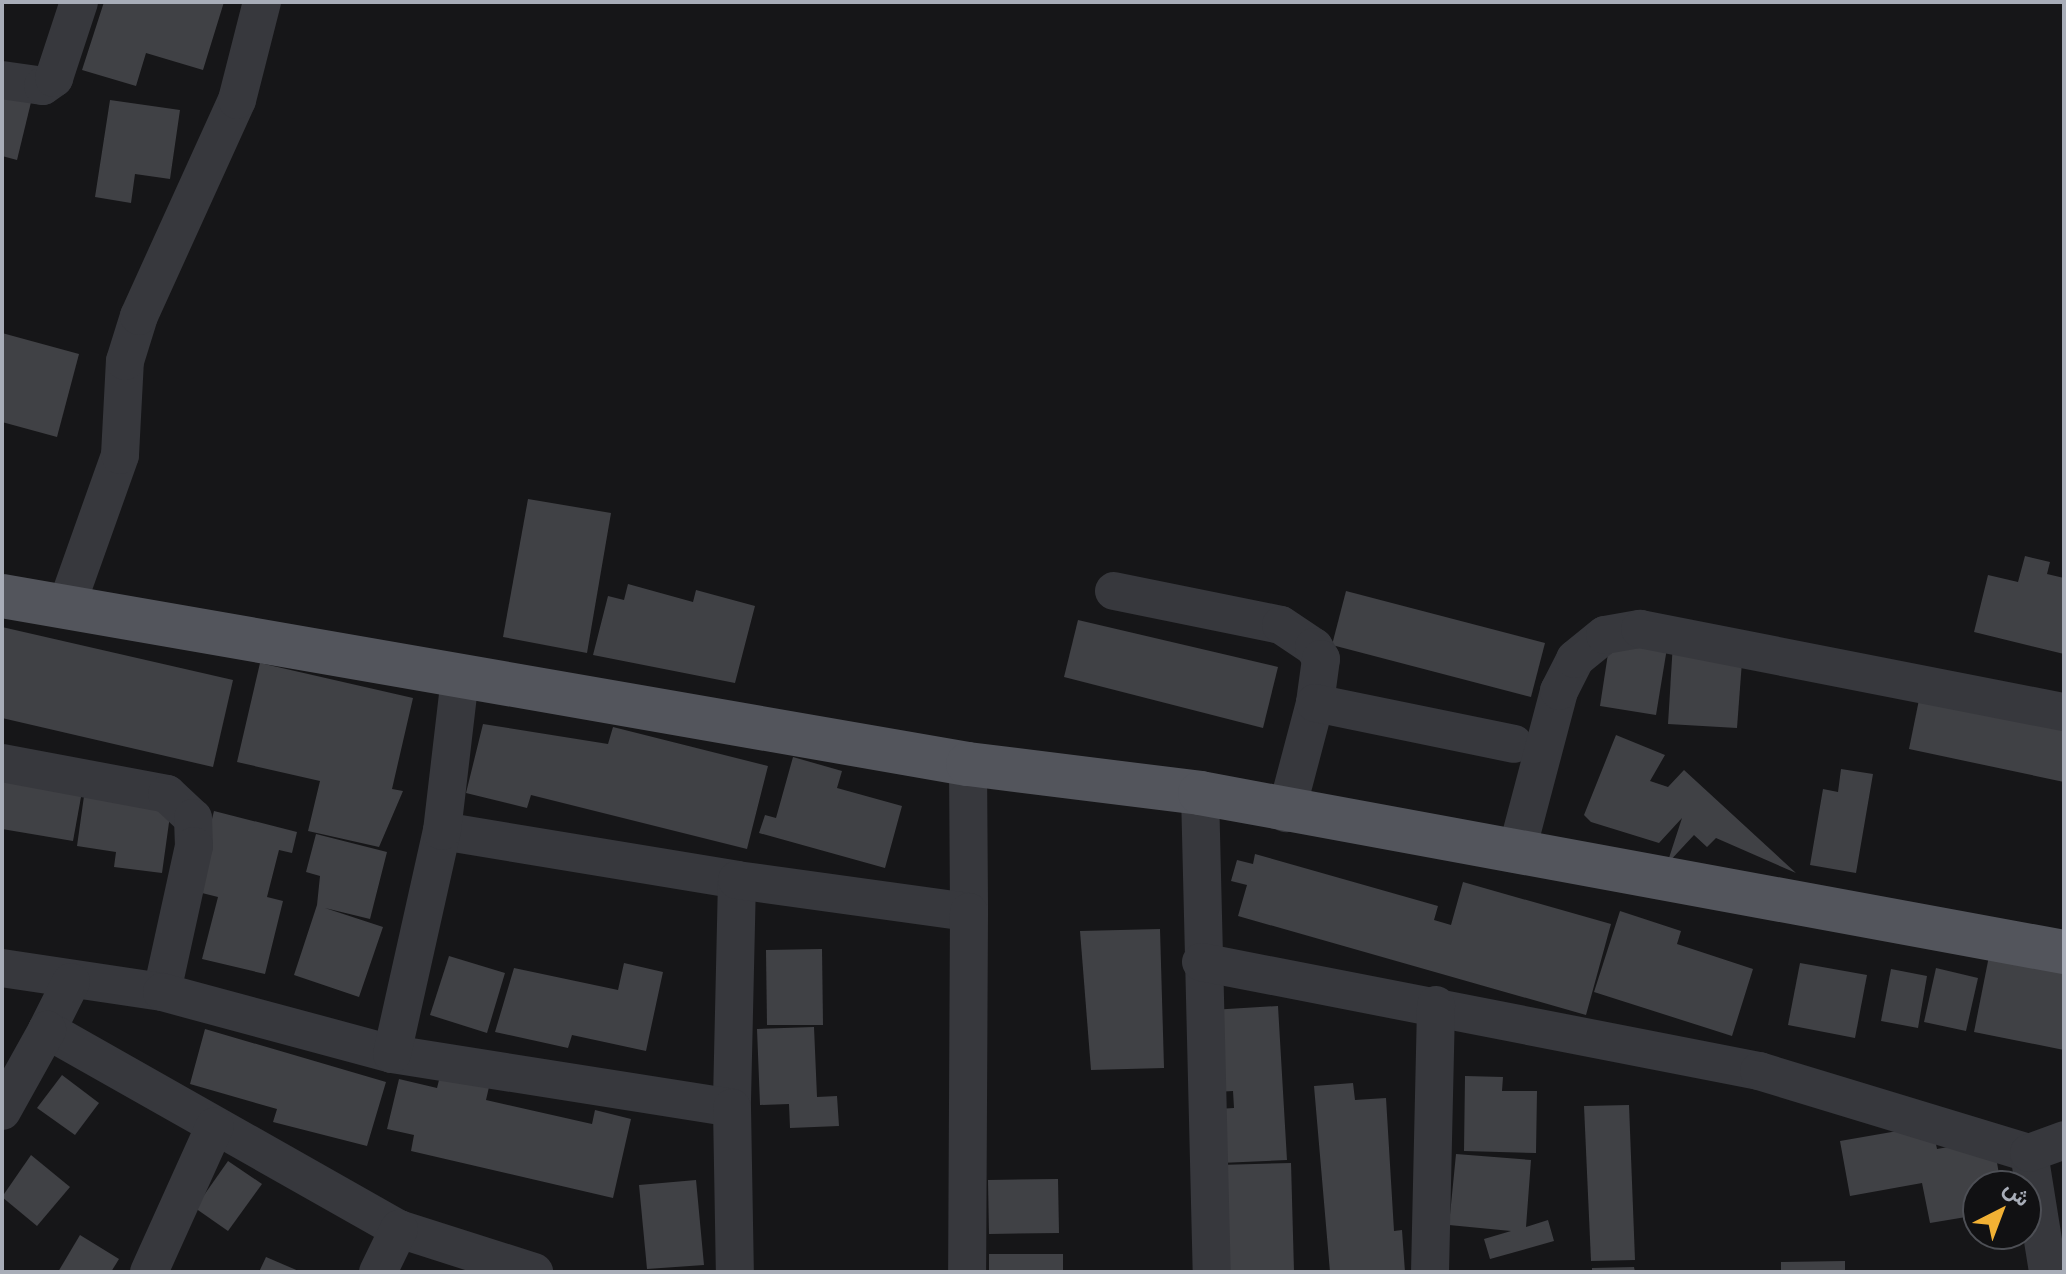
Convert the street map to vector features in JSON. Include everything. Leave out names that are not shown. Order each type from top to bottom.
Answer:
[{"type":"main road","points":[[2,596],[968,764],[1200,793],[1286,813],[2064,952]]},
{"type":"street","points":[[2,80],[43,86],[54,78],[79,2]]},
{"type":"street","points":[[66,607],[120,455],[125,361],[139,316],[237,100],[262,2]]},
{"type":"street","points":[[1114,591],[1300,634],[1321,659],[1315,703],[1286,813]]},
{"type":"street","points":[[1516,854],[1559,691],[1575,659],[1605,635],[1640,629],[2064,712]]},
{"type":"street","points":[[392,1054],[442,831],[460,677]]},
{"type":"street","points":[[1315,703],[1514,744]]},
{"type":"street","points":[[2,763],[167,794],[193,818],[194,846],[162,992]]},
{"type":"street","points":[[967,1272],[968,764]]},
{"type":"street","points":[[1200,793],[1201,962],[1212,1272]]},
{"type":"street","points":[[442,831],[737,880],[969,912]]},
{"type":"street","points":[[735,1272],[732,1108],[737,880]]},
{"type":"street","points":[[1201,962],[1436,1005],[1759,1071],[2047,1146],[2048,1272]]},
{"type":"street","points":[[2,968],[71,982],[162,992],[392,1054],[732,1108]]},
{"type":"street","points":[[2,1111],[71,982]]},
{"type":"street","points":[[1430,1272],[1436,1005]]},
{"type":"street","points":[[47,1030],[399,1229],[534,1272]]},
{"type":"street","points":[[149,1272],[215,1126]]},
{"type":"street","points":[[378,1272],[399,1229]]},
{"type":"building","points":[[104,2],[224,2],[203,70],[146,53],[136,86],[82,70]]},
{"type":"building","points":[[2,87],[33,94],[17,160],[2,156]]},
{"type":"building","points":[[110,100],[180,110],[170,179],[135,174],[131,203],[95,197]]},
{"type":"building","points":[[2,333],[79,354],[57,437],[2,422]]},
{"type":"building","points":[[528,499],[611,513],[587,653],[503,637]]},
{"type":"building","points":[[2025,556],[2050,562],[2047,574],[2064,578],[2064,654],[1974,632],[1988,575],[2018,582]]},
{"type":"building","points":[[628,584],[693,602],[696,590],[755,606],[735,683],[593,655],[608,596],[624,600]]},
{"type":"building","points":[[1346,591],[1545,643],[1531,697],[1332,645]]},
{"type":"building","points":[[1078,620],[1278,667],[1263,728],[1064,677]]},
{"type":"building","points":[[2,627],[233,680],[213,767],[2,718]]},
{"type":"building","points":[[1611,634],[1668,642],[1656,715],[1600,706]]},
{"type":"building","points":[[1673,643],[1743,648],[1737,728],[1668,724]]},
{"type":"building","points":[[260,663],[413,698],[392,789],[403,791],[379,847],[308,831],[320,781],[237,762]]},
{"type":"building","points":[[1923,680],[2064,710],[2064,782],[1909,749]]},
{"type":"building","points":[[483,724],[608,744],[613,727],[768,766],[747,849],[531,795],[527,808],[466,793]]},
{"type":"building","points":[[1616,735],[1665,755],[1650,781],[1668,787],[1684,770],[1796,873],[1716,838],[1707,847],[1694,835],[1667,864],[1682,818],[1659,843],[1591,822],[1584,815]]},
{"type":"building","points":[[793,757],[842,771],[837,788],[902,806],[885,868],[759,833],[765,815],[776,818]]},
{"type":"building","points":[[1841,769],[1873,774],[1856,873],[1810,865],[1823,789],[1838,792]]},
{"type":"building","points":[[2,772],[83,786],[73,841],[2,829]]},
{"type":"building","points":[[85,789],[172,801],[162,873],[114,867],[116,852],[77,846]]},
{"type":"building","points":[[214,811],[297,832],[292,853],[279,850],[267,897],[283,901],[265,974],[202,959],[218,897],[194,891]]},
{"type":"building","points":[[316,834],[387,852],[370,919],[325,908],[383,927],[359,997],[294,975],[317,905],[320,876],[306,872]]},
{"type":"building","points":[[1255,854],[1438,906],[1434,920],[1451,925],[1463,882],[1611,924],[1586,1015],[1238,916],[1247,885],[1231,881],[1237,860],[1253,864]]},
{"type":"building","points":[[1620,911],[1681,931],[1677,944],[1753,969],[1732,1036],[1594,992]]},
{"type":"building","points":[[1160,929],[1164,1068],[1091,1070],[1080,931]]},
{"type":"building","points":[[822,949],[823,1025],[767,1025],[766,950]]},
{"type":"building","points":[[1990,951],[2064,966],[2064,1050],[1974,1032]]},
{"type":"building","points":[[449,956],[505,973],[487,1033],[430,1015]]},
{"type":"building","points":[[624,963],[663,972],[646,1051],[572,1035],[568,1048],[495,1032],[514,968],[618,990]]},
{"type":"building","points":[[1800,963],[1867,975],[1855,1038],[1788,1025]]},
{"type":"building","points":[[1936,968],[1978,978],[1966,1031],[1924,1022]]},
{"type":"building","points":[[1891,969],[1927,976],[1918,1028],[1881,1021]]},
{"type":"building","points":[[1278,1006],[1287,1160],[1220,1163],[1217,1109],[1234,1108],[1233,1091],[1216,1092],[1211,1010]]},
{"type":"building","points":[[814,1027],[817,1097],[837,1096],[839,1126],[790,1128],[789,1104],[760,1105],[757,1029]]},
{"type":"building","points":[[205,1029],[386,1082],[367,1146],[273,1122],[277,1109],[190,1084]]},
{"type":"building","points":[[62,1075],[99,1103],[75,1135],[37,1108]]},
{"type":"building","points":[[440,1076],[489,1087],[486,1100],[592,1124],[595,1110],[631,1119],[613,1198],[411,1151],[414,1135],[387,1129],[399,1079],[437,1088]]},
{"type":"building","points":[[1465,1076],[1503,1077],[1502,1091],[1537,1091],[1536,1153],[1464,1151]]},
{"type":"building","points":[[1353,1083],[1355,1100],[1386,1098],[1394,1231],[1402,1230],[1405,1272],[1330,1272],[1314,1086]]},
{"type":"building","points":[[1629,1105],[1635,1260],[1591,1261],[1584,1106]]},
{"type":"building","points":[[1932,1125],[1937,1149],[1993,1139],[1998,1170],[1962,1170],[1962,1218],[1930,1223],[1922,1183],[1850,1196],[1840,1141]]},
{"type":"building","points":[[1456,1154],[1531,1160],[1526,1227],[1548,1220],[1554,1241],[1490,1259],[1484,1239],[1511,1231],[1449,1225]]},
{"type":"building","points":[[31,1155],[70,1187],[37,1226],[2,1197]]},
{"type":"building","points":[[228,1161],[262,1184],[228,1231],[195,1208]]},
{"type":"building","points":[[1291,1163],[1294,1272],[1221,1272],[1219,1165]]},
{"type":"building","points":[[1058,1179],[1059,1233],[989,1234],[988,1180]]},
{"type":"building","points":[[696,1180],[704,1265],[647,1269],[639,1185]]},
{"type":"building","points":[[80,1235],[119,1259],[111,1272],[58,1272]]},
{"type":"building","points":[[989,1254],[1063,1254],[1063,1272],[989,1272]]},
{"type":"building","points":[[266,1257],[301,1272],[259,1272]]},
{"type":"building","points":[[1845,1261],[1845,1272],[1781,1272],[1781,1262]]},
{"type":"building","points":[[1634,1267],[1635,1272],[1592,1272],[1592,1268]]}]
